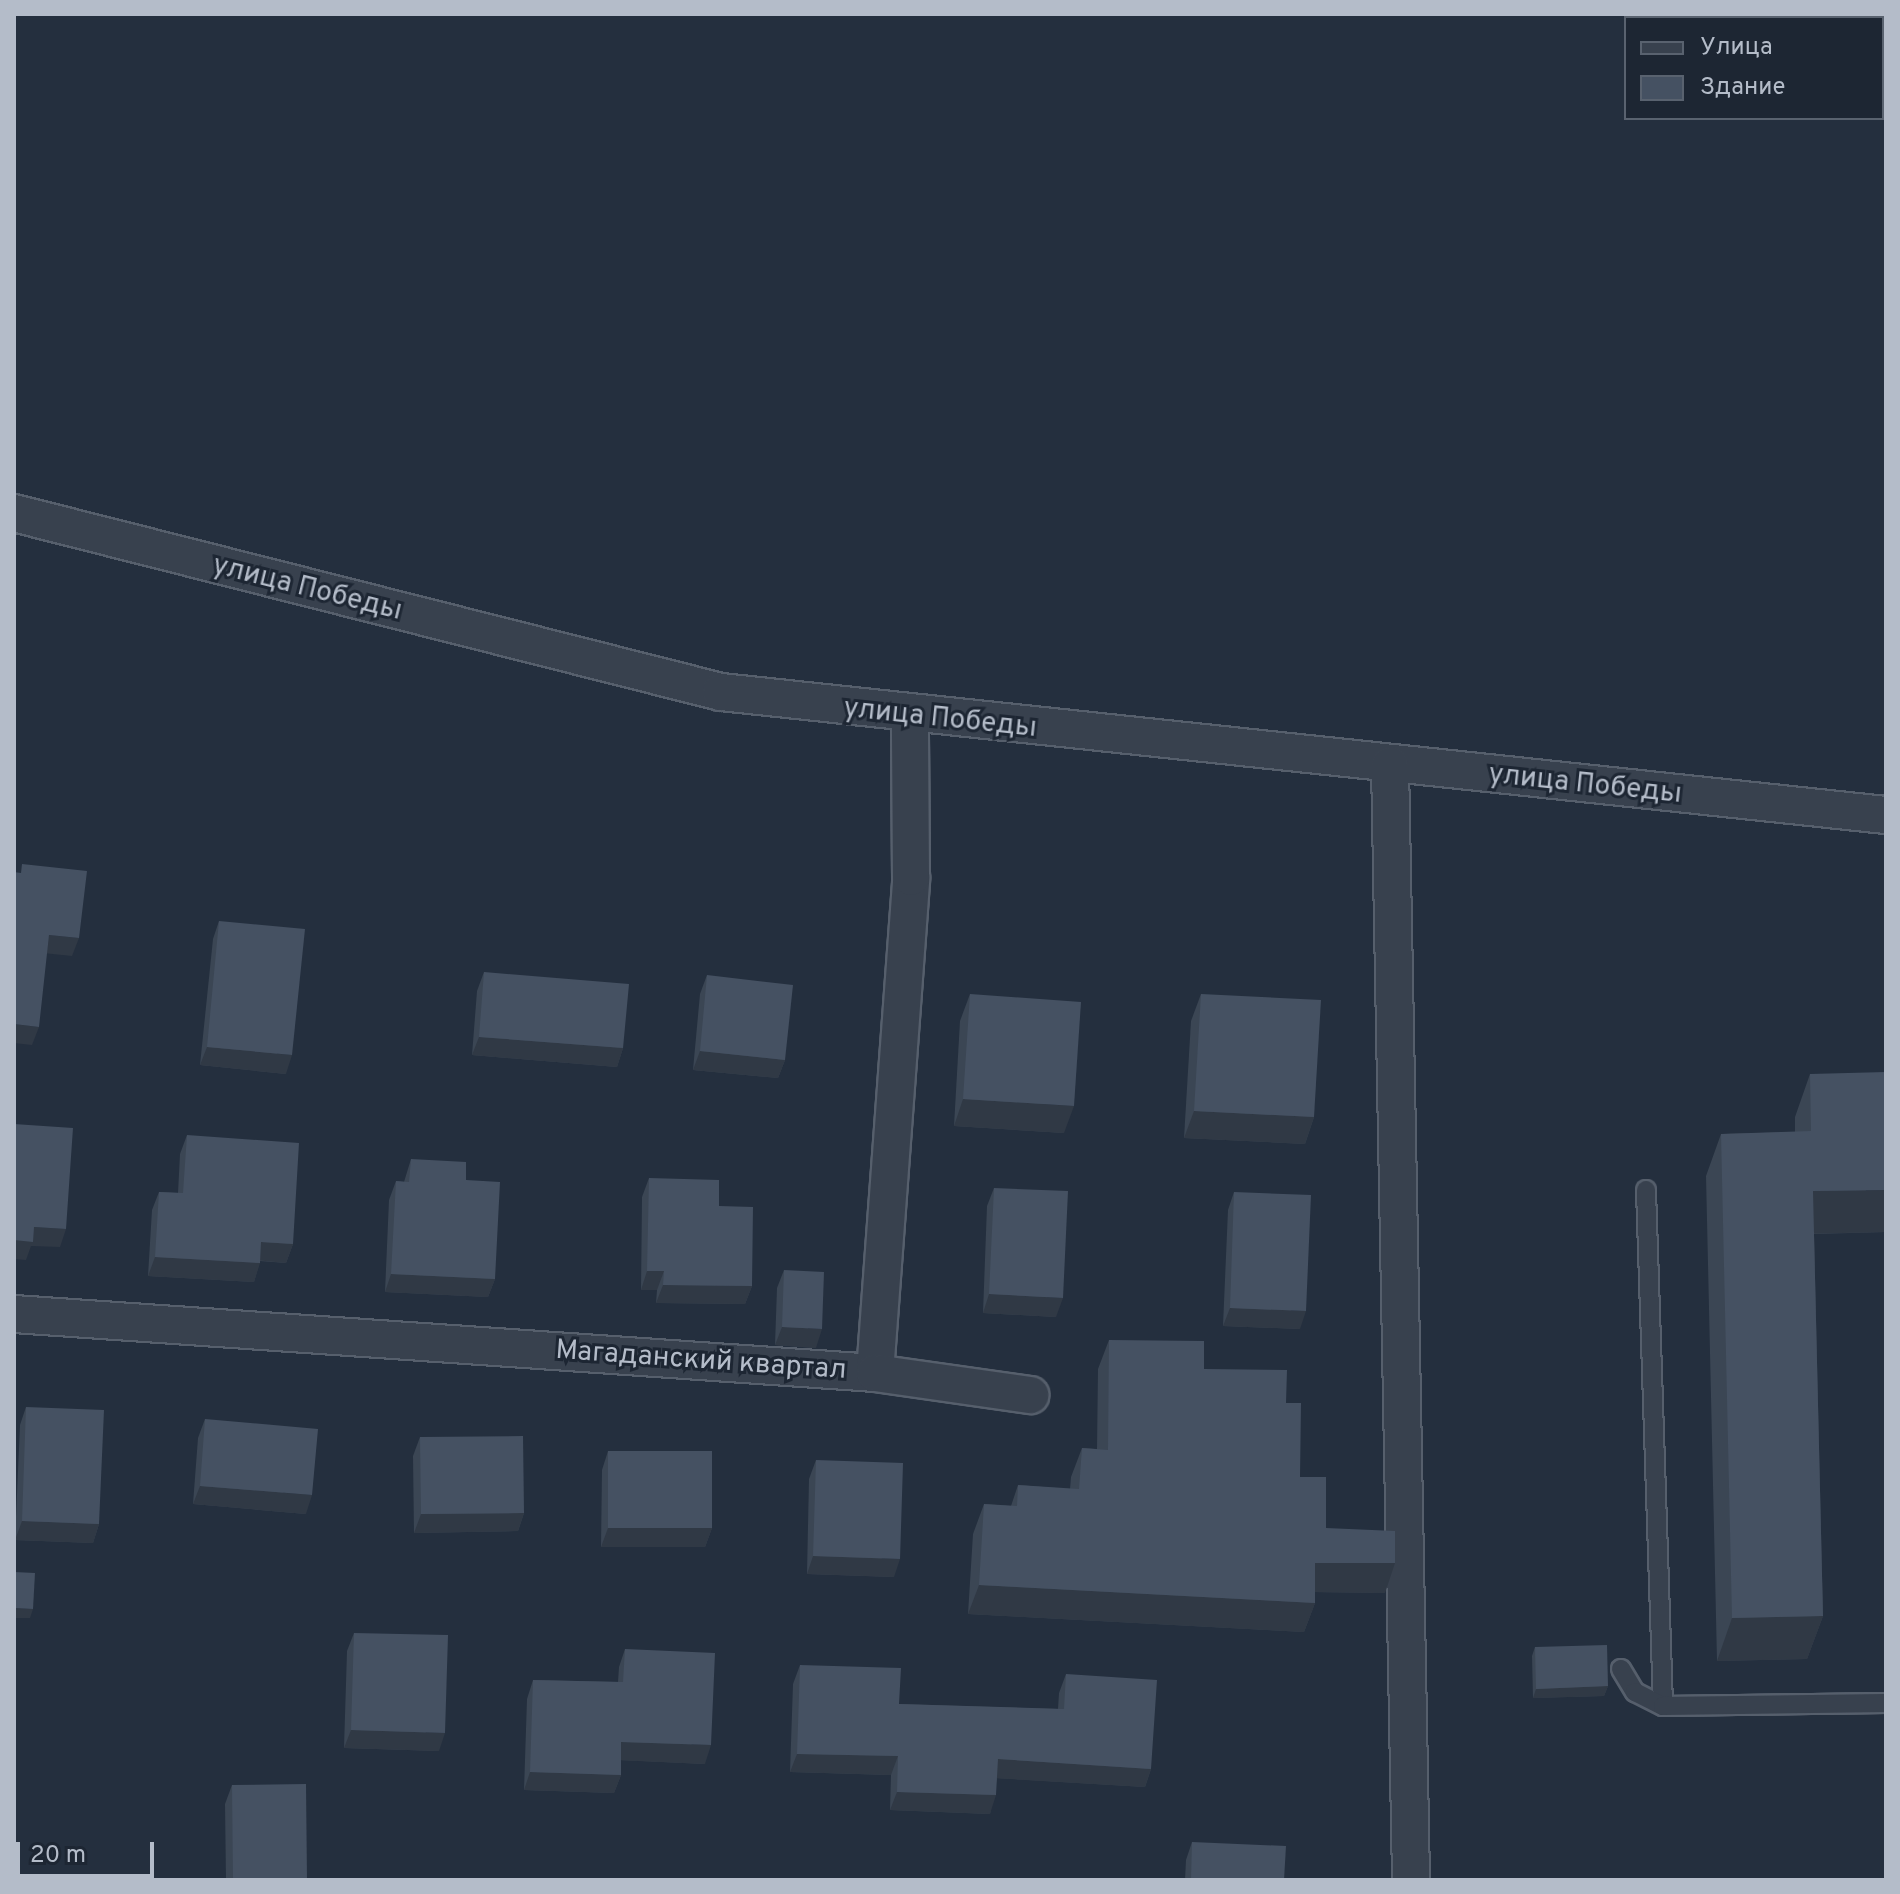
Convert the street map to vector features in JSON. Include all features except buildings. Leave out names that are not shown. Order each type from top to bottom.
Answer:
[{"type":"street","name":"улица Победы","points":[[14,513],[721,692],[910,717],[1886,815]]},
{"type":"street","name":"Магаданский квартал","points":[[14,1314],[875,1373],[911,877],[910,717]]},
{"type":"street","points":[[1390,765],[1411,1880]]},
{"type":"street","points":[[875,1373],[1030,1395]]},
{"type":"lane","points":[[1646,1190],[1663,1706]]},
{"type":"lane","points":[[1621,1669],[1635,1692],[1663,1706],[1886,1703]]}]
